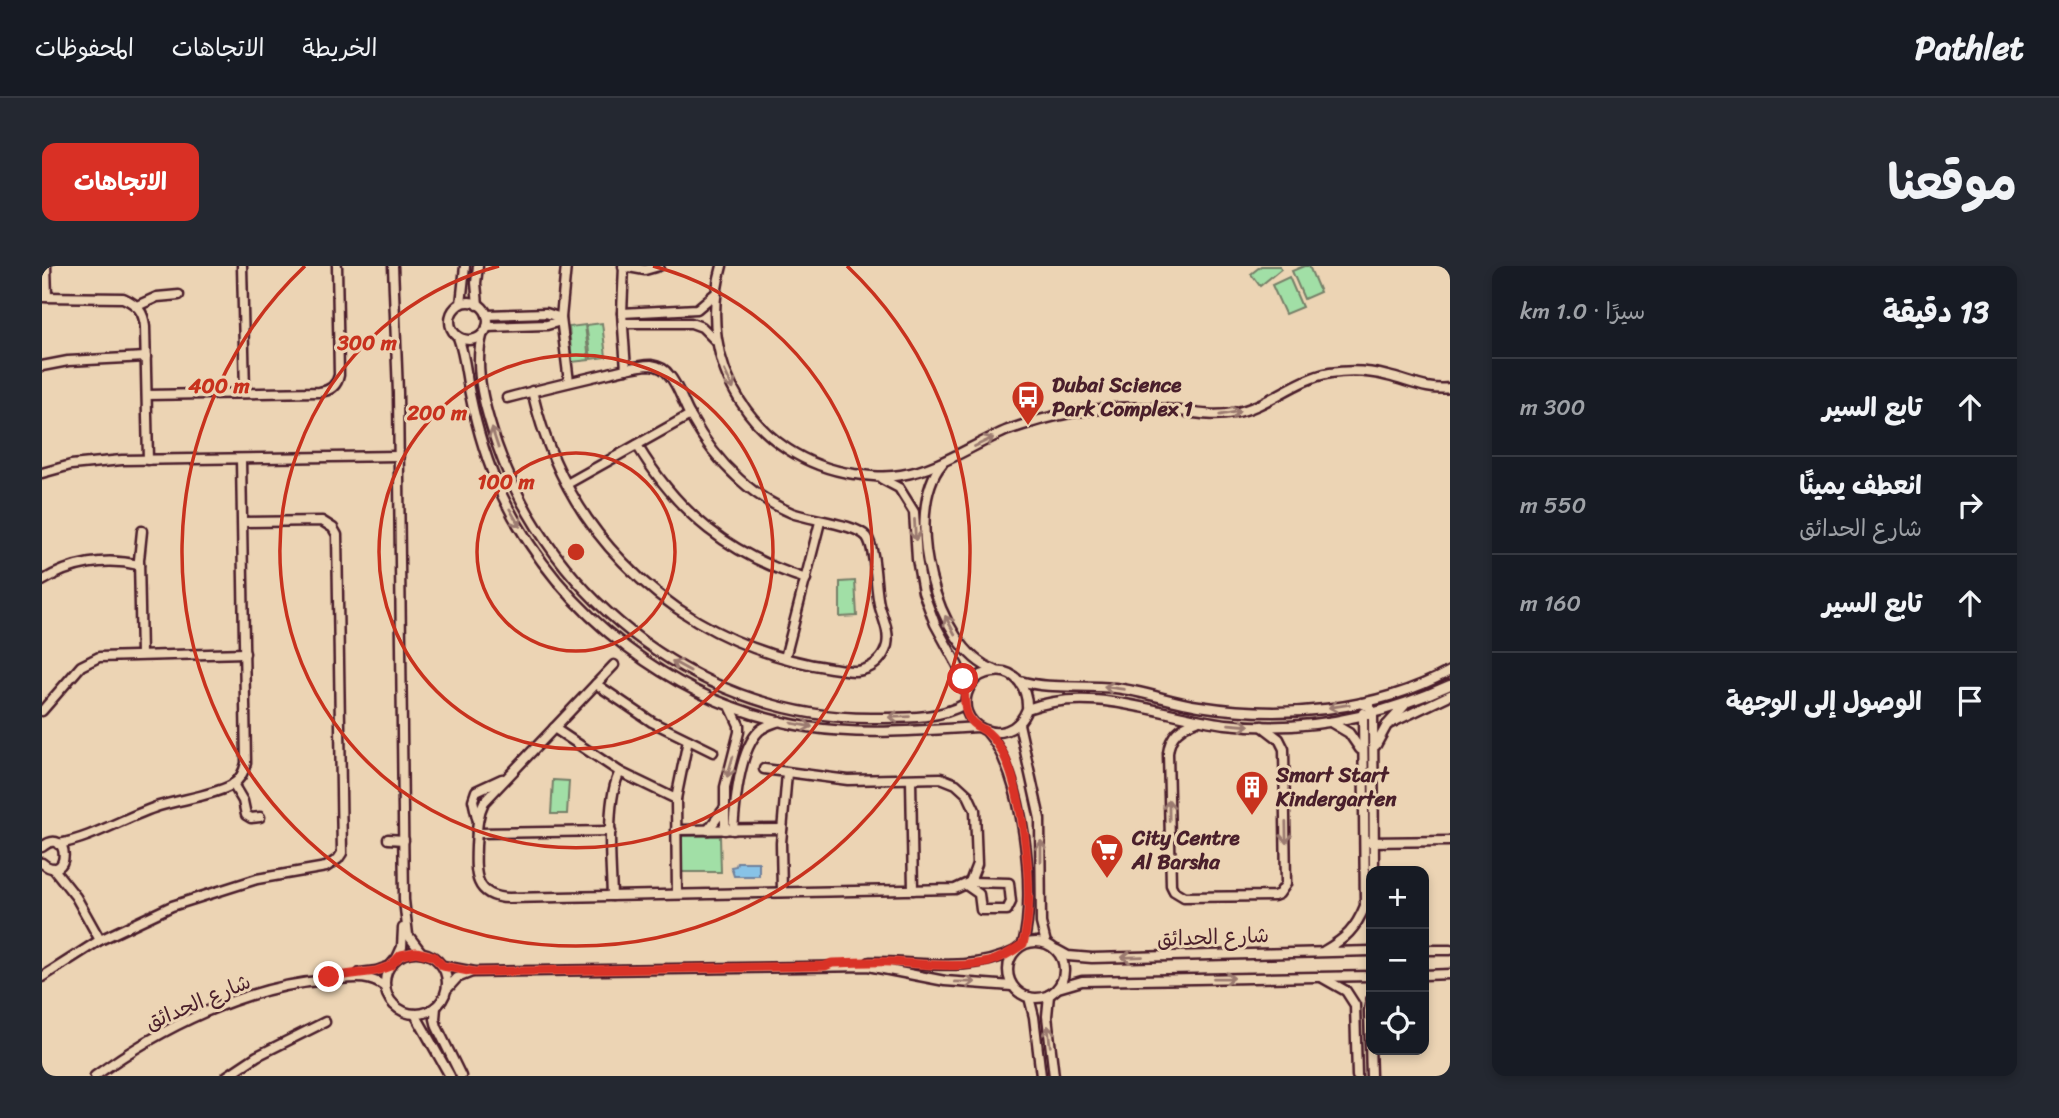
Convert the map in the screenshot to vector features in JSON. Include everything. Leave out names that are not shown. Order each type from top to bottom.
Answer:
[{"type":"street","points":[[46,266],[44,297],[123,298],[137,306],[145,320],[148,460]]},
{"type":"street","points":[[242,266],[245,392]]},
{"type":"street","points":[[147,395],[325,392],[335,385],[339,375],[337,266]]},
{"type":"street","points":[[393,266],[404,901],[403,943],[397,958],[390,966],[385,987],[393,1004],[403,1011],[425,1013],[436,1007],[457,978],[474,972]]},
{"type":"street","points":[[461,304],[465,266]]},
{"type":"street","points":[[478,266],[478,304],[487,315],[487,327],[478,355],[487,411],[501,457],[522,503],[547,545],[577,583],[642,640],[678,664],[706,679],[751,697],[788,708],[843,717],[897,718],[945,713],[965,704]]},
{"type":"street","points":[[566,266],[561,320],[569,382]]},
{"type":"street","points":[[626,369],[622,318],[624,266],[645,270],[659,266]]},
{"type":"street","points":[[722,266],[714,315],[724,369],[736,395],[752,418],[771,438],[816,465],[840,472],[880,477],[914,472],[1009,430],[1069,414],[1132,408],[1217,415],[1236,413],[1301,381],[1329,373],[1358,371],[1387,375],[1420,386],[1450,388]]},
{"type":"street","points":[[622,318],[642,312],[697,309],[716,293]]},
{"type":"street","points":[[137,306],[157,297],[179,295]]},
{"type":"street","points":[[622,298],[642,312]]},
{"type":"street","points":[[487,315],[538,313],[547,311],[561,300]]},
{"type":"street","points":[[478,304],[461,304],[455,308],[450,320],[464,356],[474,416],[490,466],[518,524],[553,575],[592,617],[642,659],[670,677],[730,706],[779,721],[866,732],[978,727]]},
{"type":"street","points":[[656,311],[656,323]]},
{"type":"street","points":[[538,313],[561,320]]},
{"type":"street","points":[[526,314],[526,326]]},
{"type":"street","points":[[622,318],[641,323],[696,324],[717,342]]},
{"type":"street","points":[[487,327],[540,325],[561,320]]},
{"type":"street","points":[[623,338],[641,323]]},
{"type":"street","points":[[540,325],[563,339]]},
{"type":"street","points":[[458,337],[468,340],[482,336]]},
{"type":"street","points":[[42,366],[68,361],[146,357]]},
{"type":"street","points":[[507,398],[532,391],[626,369],[650,365],[664,370],[674,382],[704,440],[722,463],[744,484],[793,513],[820,522],[852,527],[868,538],[872,547],[875,585],[887,629],[888,643],[883,656],[873,666],[860,671],[814,666],[785,658],[718,632],[657,593],[607,544],[579,505],[543,431],[532,391]]},
{"type":"street","points":[[567,484],[690,415]]},
{"type":"street","points":[[637,446],[668,491],[707,530],[754,559],[806,579]]},
{"type":"street","points":[[42,473],[95,462],[398,456]]},
{"type":"street","points":[[48,843],[99,830],[144,811],[233,784],[241,777],[246,763],[241,459]]},
{"type":"street","points":[[946,460],[930,481],[925,501],[925,544],[932,580],[945,615],[962,647],[978,662],[1010,674],[1020,681],[1050,687],[1118,688],[1190,705],[1292,712],[1367,703],[1424,684],[1450,671]]},
{"type":"street","points":[[880,477],[899,488],[914,512],[917,559],[923,592],[935,624],[958,666],[971,721],[987,732],[999,733],[1019,724],[1027,709],[1028,699],[1020,681]]},
{"type":"street","points":[[42,978],[100,940],[148,916],[197,896],[257,879],[326,867],[333,864],[342,853],[337,535],[333,528],[321,521],[243,522]]},
{"type":"street","points":[[785,658],[820,522]]},
{"type":"street","points":[[141,655],[139,565],[142,531]]},
{"type":"street","points":[[42,580],[85,564],[124,561],[139,565]]},
{"type":"street","points":[[42,711],[74,673],[90,661],[108,656],[245,653]]},
{"type":"street","points":[[614,665],[484,802],[478,821],[476,875],[483,888],[495,896],[509,898],[955,889],[968,883],[974,876],[977,864],[973,802],[963,789],[949,780],[848,780],[764,769]]},
{"type":"street","points":[[966,693],[973,681],[984,673],[998,671]]},
{"type":"street","points":[[596,684],[632,710],[713,752]]},
{"type":"street","points":[[1027,709],[1052,701],[1087,699],[1200,720],[1262,726],[1329,722],[1362,716],[1409,702],[1450,685]]},
{"type":"street","points":[[1433,693],[1450,693]]},
{"type":"street","points":[[1387,724],[1450,693]]},
{"type":"street","points":[[1373,755],[1387,724],[1409,702]]},
{"type":"street","points":[[1321,952],[1343,940],[1357,925],[1365,906],[1369,842],[1374,827],[1373,713],[1367,703]]},
{"type":"street","points":[[1367,703],[1362,716],[1363,756],[1373,866]]},
{"type":"street","points":[[729,830],[724,794],[739,732],[739,725],[730,706]]},
{"type":"street","points":[[1200,720],[1177,731],[1169,745],[1168,753],[1170,879],[1174,891],[1184,897],[1268,897],[1284,889],[1287,878],[1284,749],[1279,739],[1262,726]]},
{"type":"street","points":[[729,830],[743,767],[753,738],[763,728],[779,721]]},
{"type":"street","points":[[1329,722],[1349,733],[1363,756]]},
{"type":"street","points":[[1019,724],[1040,819],[1041,923],[1046,943]]},
{"type":"street","points":[[554,728],[620,772],[676,799]]},
{"type":"street","points":[[987,732],[1005,757],[1022,819],[1028,913],[1023,944]]},
{"type":"street","points":[[677,894],[676,799],[688,740]]},
{"type":"street","points":[[612,896],[613,790],[620,772]]},
{"type":"street","points":[[782,892],[782,829],[787,773]]},
{"type":"street","points":[[911,780],[913,890]]},
{"type":"street","points":[[233,784],[243,801],[246,815],[251,818],[260,817]]},
{"type":"street","points":[[724,794],[737,795]]},
{"type":"street","points":[[735,808],[737,817],[750,830]]},
{"type":"street","points":[[708,830],[724,809]]},
{"type":"street","points":[[1374,827],[1381,836],[1394,842]]},
{"type":"street","points":[[676,831],[782,829]]},
{"type":"street","points":[[76,897],[46,866],[64,859],[75,845],[99,830]]},
{"type":"street","points":[[477,833],[611,831]]},
{"type":"street","points":[[388,839],[404,840]]},
{"type":"street","points":[[1369,842],[1450,841]]},
{"type":"street","points":[[48,843],[63,848],[76,897],[100,940]]},
{"type":"street","points":[[968,883],[1009,883],[1011,902],[1007,910],[981,910],[978,892],[968,883]]},
{"type":"street","points":[[404,901],[408,935],[421,952]]},
{"type":"street","points":[[443,966],[474,972],[868,966],[945,981],[1012,986],[1029,997],[1037,998],[1049,995],[1058,988],[1065,968],[1057,950],[1046,943],[1033,942],[1023,944],[1015,951],[992,961],[979,963],[927,965],[881,962],[832,963],[825,966]]},
{"type":"street","name":"شارع الحدائق","points":[[1057,950],[1068,956],[1092,958],[1366,951]]},
{"type":"street","points":[[1429,950],[1450,950]]},
{"type":"street","points":[[1012,986],[1008,967],[1015,951]]},
{"type":"street","points":[[397,958],[421,952],[433,956],[443,966],[447,989]]},
{"type":"street","points":[[323,980],[390,966]]},
{"type":"street","points":[[1429,975],[1450,974]]},
{"type":"street","name":"شارع الحدائق","points":[[1058,988],[1082,981],[1366,976]]},
{"type":"street","points":[[323,980],[366,977],[385,987]]},
{"type":"street","points":[[1320,977],[1346,991],[1355,1005],[1357,1076]]},
{"type":"street","name":"شارع الحدائق","points":[[95,1076],[141,1045],[200,1016],[264,992],[323,980]]},
{"type":"street","points":[[1049,995],[1047,1016],[1054,1076]]},
{"type":"street","points":[[1029,997],[1036,1027],[1041,1076]]},
{"type":"street","points":[[436,1007],[437,1027],[461,1076]]},
{"type":"street","points":[[415,1014],[450,1076]]},
{"type":"street","points":[[227,1076],[257,1056],[325,1022]]},
{"type":"street","points":[[1370,1055],[1371,1076]]},
{"type":"green space","points":[[1261,266],[1280,266],[1281,269],[1260,286],[1251,274]]},
{"type":"green space","points":[[1309,266],[1320,292],[1304,299],[1292,271]]},
{"type":"green space","points":[[1289,277],[1302,307],[1285,314],[1272,285]]},
{"type":"green space","points":[[602,323],[606,357],[591,359],[586,325]]},
{"type":"green space","points":[[585,325],[589,360],[572,362],[569,327]]},
{"type":"green space","points":[[855,581],[857,616],[840,617],[840,582]]},
{"type":"green space","points":[[553,780],[569,781],[567,814],[551,814]]},
{"type":"green space","points":[[682,836],[720,836],[721,872],[681,872]]},
{"type":"water","points":[[737,862],[759,862],[759,876],[734,876],[731,867],[736,866]]},
{"type":"place","name":"Dubai Science Park Complex 1","points":[[1028,427]]},
{"type":"place","name":"Smart Start Kindergarten","points":[[1252,817]]},
{"type":"place","name":"City Centre Al Barsha","points":[[1107,880]]},
{"type":"route","points":[[329,977],[376,971],[390,966],[401,955],[416,952],[433,956],[443,966],[474,972],[825,966],[832,963],[881,962],[927,965],[979,963],[992,961],[1015,951],[1023,944],[1028,916],[1022,819],[1005,757],[998,743],[971,721],[967,713],[963,679]]}]
